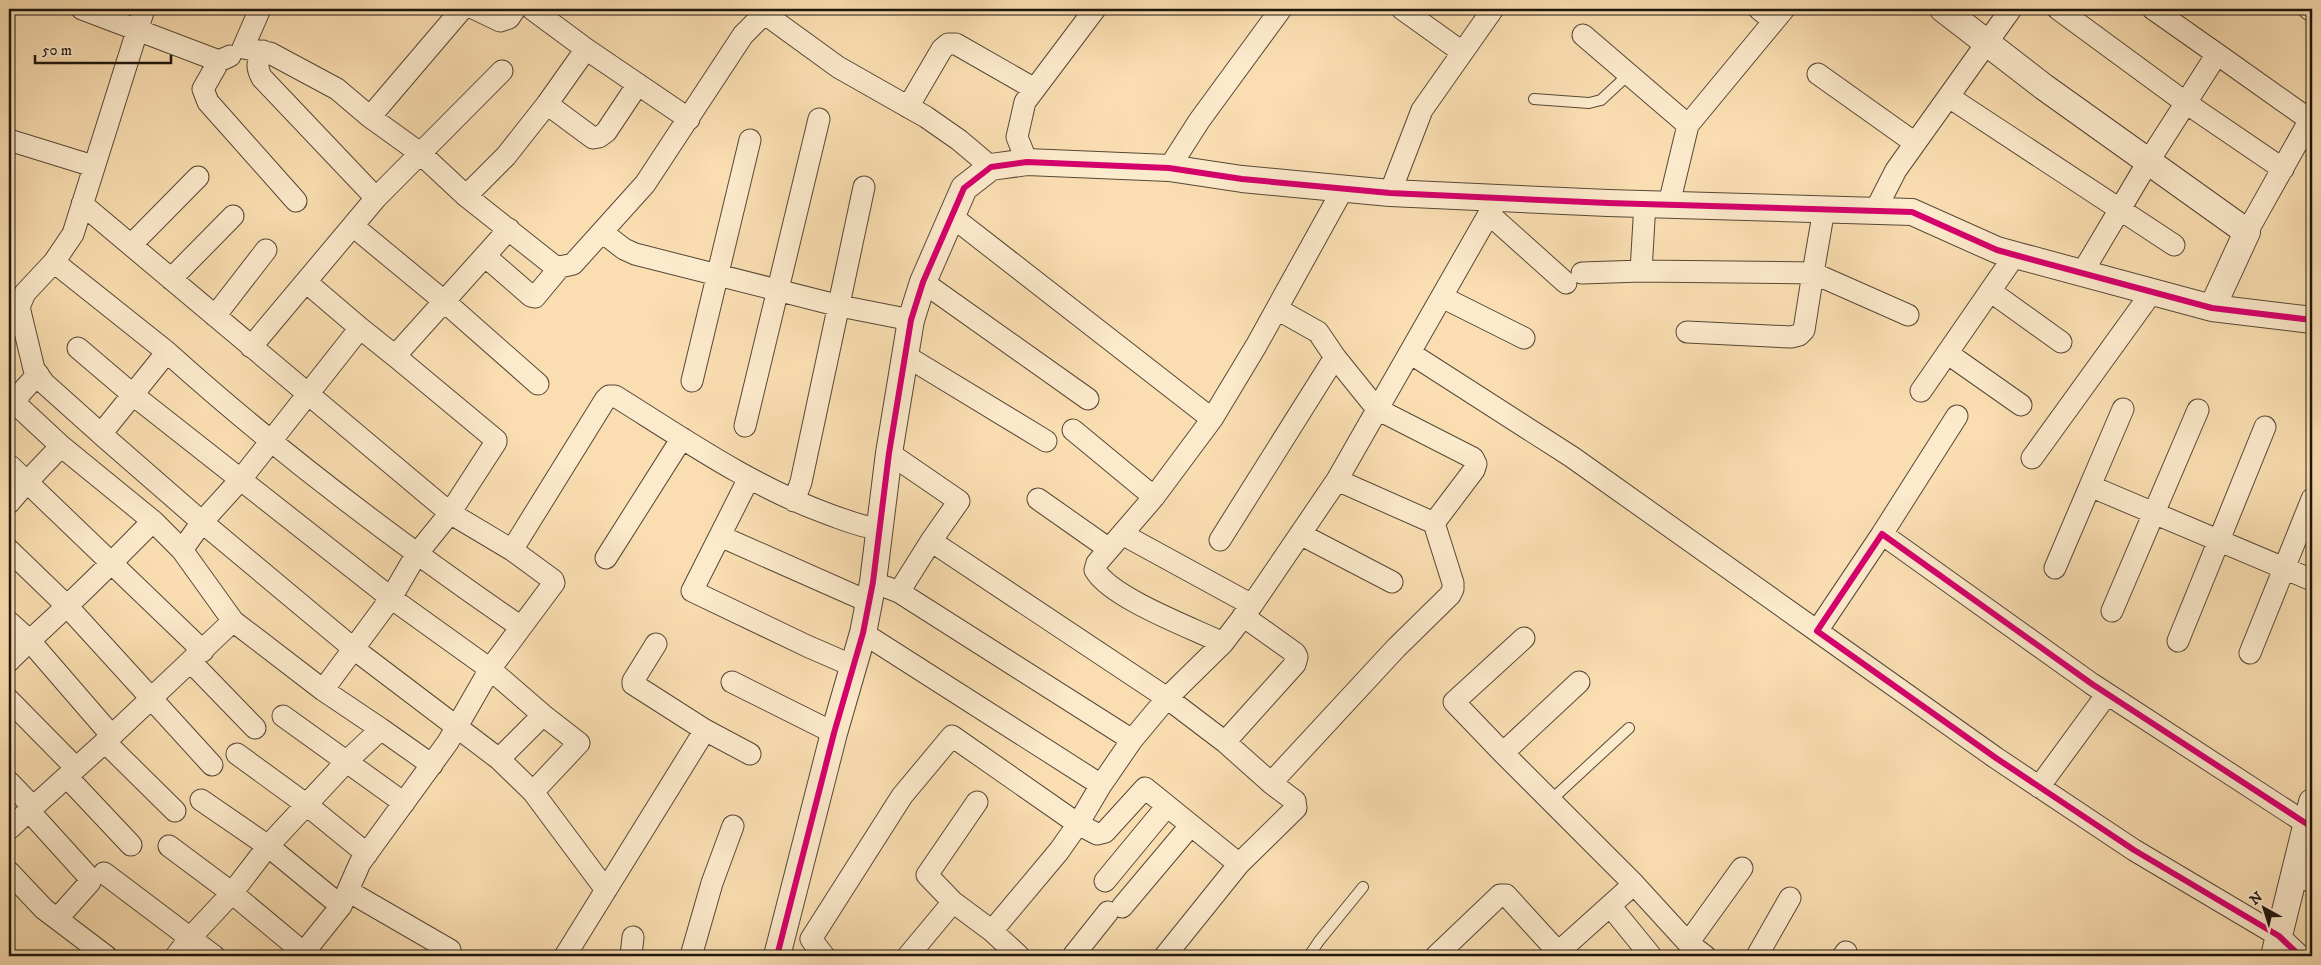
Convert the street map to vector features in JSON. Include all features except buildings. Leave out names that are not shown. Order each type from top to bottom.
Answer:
[{"type":"street","points":[[82,9],[219,61],[253,50],[270,53],[337,89],[370,117],[420,153],[466,196],[553,265],[560,267],[573,264],[645,184],[743,35],[764,10],[838,67],[908,107],[959,140],[991,167]]},
{"type":"street","points":[[144,9],[73,234],[54,262],[25,293],[19,307],[34,369],[44,383],[202,522],[354,649],[499,758],[532,792],[606,890]]},
{"type":"street","points":[[260,9],[253,50],[257,70],[262,78],[376,198]]},
{"type":"street","points":[[370,117],[462,9]]},
{"type":"street","points":[[475,9],[500,21],[509,18],[515,9]]},
{"type":"street","points":[[532,9],[586,49],[689,119]]},
{"type":"street","points":[[1027,162],[1017,138],[1025,102],[1095,9]]},
{"type":"street","points":[[1169,168],[1199,121],[1281,9]]},
{"type":"street","points":[[1402,9],[1462,52]]},
{"type":"street","points":[[1390,193],[1422,110],[1493,9]]},
{"type":"street","points":[[1943,9],[2044,87],[2247,232]]},
{"type":"street","points":[[1875,210],[1896,170],[2010,9]]},
{"type":"street","points":[[2058,9],[2186,103],[2284,169]]},
{"type":"street","points":[[2154,9],[2311,118],[2247,232],[2212,308]]},
{"type":"street","points":[[1641,270],[1657,204],[1688,125],[1772,13]]},
{"type":"street","points":[[1584,35],[1688,125]]},
{"type":"street","points":[[908,107],[942,49],[948,44],[956,44],[1026,84]]},
{"type":"street","points":[[466,196],[506,156],[547,104],[586,49]]},
{"type":"street","points":[[2082,273],[2148,162],[2217,54]]},
{"type":"street","points":[[219,61],[204,89],[208,102],[296,201]]},
{"type":"street","points":[[251,347],[376,198],[502,71]]},
{"type":"street","points":[[1818,74],[1915,143]]},
{"type":"street","points":[[547,104],[593,138],[599,137],[606,132],[638,84]]},
{"type":"street","points":[[1949,97],[2174,245]]},
{"type":"street","points":[[745,426],[819,119]]},
{"type":"street","points":[[9,140],[94,166]]},
{"type":"street","points":[[692,381],[750,140]]},
{"type":"street","points":[[1239,864],[1144,788],[1105,832],[1097,834],[1078,824],[952,736],[902,796],[811,939],[781,944],[834,733],[863,633],[871,592],[889,453],[911,320],[923,282],[950,215],[964,188],[991,167],[1027,162],[1169,168],[1242,179],[1390,193],[1493,206],[1657,204],[1912,212],[1997,250],[2152,292],[2212,308],[2312,320]]},
{"type":"street","points":[[131,245],[198,177]]},
{"type":"street","points":[[794,502],[801,482],[864,188]]},
{"type":"street","points":[[1222,643],[1132,600],[1099,577],[1095,570],[1097,563],[1154,497],[1212,419],[1277,309],[1343,189]]},
{"type":"street","points":[[82,204],[450,513],[512,550],[554,582],[490,668],[458,726],[432,765],[360,863],[345,899],[302,954],[232,893],[169,846]]},
{"type":"street","points":[[1493,206],[1574,278],[1641,270],[1813,273],[1908,315]]},
{"type":"street","points":[[992,932],[1059,851],[1078,824],[1100,785],[1132,740],[1168,698],[1222,643],[1247,611],[1337,480],[1493,206]]},
{"type":"street","points":[[1687,332],[1791,338],[1799,335],[1804,330],[1824,209]]},
{"type":"street","points":[[950,215],[1212,419]]},
{"type":"street","points":[[171,279],[233,216]]},
{"type":"street","points":[[353,226],[538,384]]},
{"type":"street","points":[[395,356],[509,229]]},
{"type":"street","points":[[602,232],[624,249],[635,254],[840,306],[911,320]]},
{"type":"street","points":[[215,316],[266,250]]},
{"type":"street","points":[[1921,391],[2015,255]]},
{"type":"street","points":[[485,256],[531,296],[535,296],[560,267]]},
{"type":"street","points":[[54,262],[167,352],[270,442],[416,555],[521,628]]},
{"type":"street","points":[[306,282],[496,440],[450,513],[416,555],[391,598],[323,690]]},
{"type":"street","points":[[923,282],[1088,399]]},
{"type":"street","points":[[1990,291],[2061,342]]},
{"type":"street","points":[[2032,458],[2152,292]]},
{"type":"street","points":[[1442,297],[1524,338]]},
{"type":"street","points":[[1277,309],[1318,332],[1335,357],[1377,409],[1473,458],[1476,464],[1474,470],[1434,523]]},
{"type":"street","points":[[182,550],[202,522],[241,479],[360,328]]},
{"type":"street","points":[[78,348],[132,394],[391,598],[490,668],[543,715],[579,743],[532,792]]},
{"type":"street","points":[[102,434],[167,352]]},
{"type":"street","points":[[1947,352],[2021,405]]},
{"type":"street","points":[[1410,353],[1572,458],[2039,787],[2277,946],[2300,956]]},
{"type":"street","points":[[906,356],[1046,441]]},
{"type":"street","points":[[1220,540],[1335,357]]},
{"type":"street","points":[[38,374],[18,396],[18,406],[61,446],[153,522],[182,550],[233,621],[323,690],[432,765]]},
{"type":"street","points":[[512,550],[609,396],[615,396],[749,478],[794,502],[865,527],[879,529]]},
{"type":"street","points":[[2055,568],[2123,409]]},
{"type":"street","points":[[2112,611],[2198,410]]},
{"type":"street","points":[[1817,631],[1882,534],[1957,416]]},
{"type":"street","points":[[2178,641],[2265,427]]},
{"type":"street","points":[[1073,430],[1154,497]]},
{"type":"street","points":[[606,558],[682,438]]},
{"type":"street","points":[[9,503],[61,446]]},
{"type":"street","points":[[889,453],[959,501],[899,592]]},
{"type":"street","points":[[9,465],[111,563],[197,657],[255,728]]},
{"type":"street","points":[[749,478],[692,591],[853,666]]},
{"type":"street","points":[[1271,783],[1396,648],[1450,595],[1453,589],[1434,523],[1337,480]]},
{"type":"street","points":[[2090,486],[2312,580]]},
{"type":"street","points":[[1038,499],[1115,542],[1247,611],[1295,653],[1297,657],[1296,664],[1225,742]]},
{"type":"street","points":[[2250,653],[2312,499]]},
{"type":"street","points":[[9,661],[153,522]]},
{"type":"street","points":[[1300,534],[1392,582]]},
{"type":"street","points":[[1882,534],[2107,694],[2310,814],[2303,879],[2277,946]]},
{"type":"street","points":[[720,536],[871,592],[899,592],[1132,740]]},
{"type":"street","points":[[931,541],[1168,698],[1225,742],[1271,783],[1295,801],[1296,808],[1239,864],[1165,956]]},
{"type":"street","points":[[9,550],[67,606],[212,765]]},
{"type":"street","points":[[9,829],[151,700],[233,621]]},
{"type":"street","points":[[9,622],[29,640],[108,739],[175,811]]},
{"type":"street","points":[[863,633],[1100,785]]},
{"type":"street","points":[[1524,638],[1455,701],[1503,754],[1634,884],[1688,943],[1705,956]]},
{"type":"street","points":[[656,644],[633,684],[705,730],[750,754]]},
{"type":"street","points":[[732,682],[834,733]]},
{"type":"street","points":[[1503,754],[1579,682]]},
{"type":"street","points":[[2039,787],[2107,694]]},
{"type":"street","points":[[9,700],[72,772],[131,846]]},
{"type":"street","points":[[499,758],[543,715]]},
{"type":"street","points":[[283,716],[404,803]]},
{"type":"street","points":[[176,956],[232,893],[268,846],[347,761],[381,729]]},
{"type":"street","points":[[566,956],[705,730]]},
{"type":"street","points":[[236,754],[307,805],[367,854]]},
{"type":"street","points":[[9,782],[87,875],[90,882],[57,919]]},
{"type":"street","points":[[201,800],[345,899],[450,950]]},
{"type":"street","points":[[977,802],[926,875],[953,902],[1020,956]]},
{"type":"street","points":[[1105,880],[1167,806]]},
{"type":"street","points":[[1073,956],[1191,825]]},
{"type":"street","points":[[692,956],[712,883],[733,826]]},
{"type":"street","points":[[1688,943],[1742,868]]},
{"type":"street","points":[[9,872],[57,919],[106,956]]},
{"type":"street","points":[[104,873],[214,956]]},
{"type":"street","points":[[1436,956],[1500,895],[1506,894],[1556,954],[1611,907],[1634,884]]},
{"type":"street","points":[[1757,956],[1790,898]]},
{"type":"street","points":[[908,956],[953,902]]},
{"type":"street","points":[[1611,907],[1651,956]]},
{"type":"street","points":[[811,939],[824,956]]},
{"type":"lane","points":[[1534,99],[1589,103],[1601,100],[1629,74]]},
{"type":"lane","points":[[1550,800],[1629,728]]},
{"type":"lane","points":[[1310,956],[1319,941],[1363,887]]},
{"type":"cycle path","points":[[777,956],[834,733],[863,633],[873,582],[889,453],[911,320],[923,282],[964,188],[991,167],[1027,162],[1169,168],[1242,179],[1390,193],[1608,203],[1912,212],[1997,250],[2015,255],[2212,308],[2312,320]]},
{"type":"cycle path","points":[[2300,956],[2279,936],[2134,850],[1996,758],[1817,631],[1882,534],[2092,684],[2307,824]]}]
